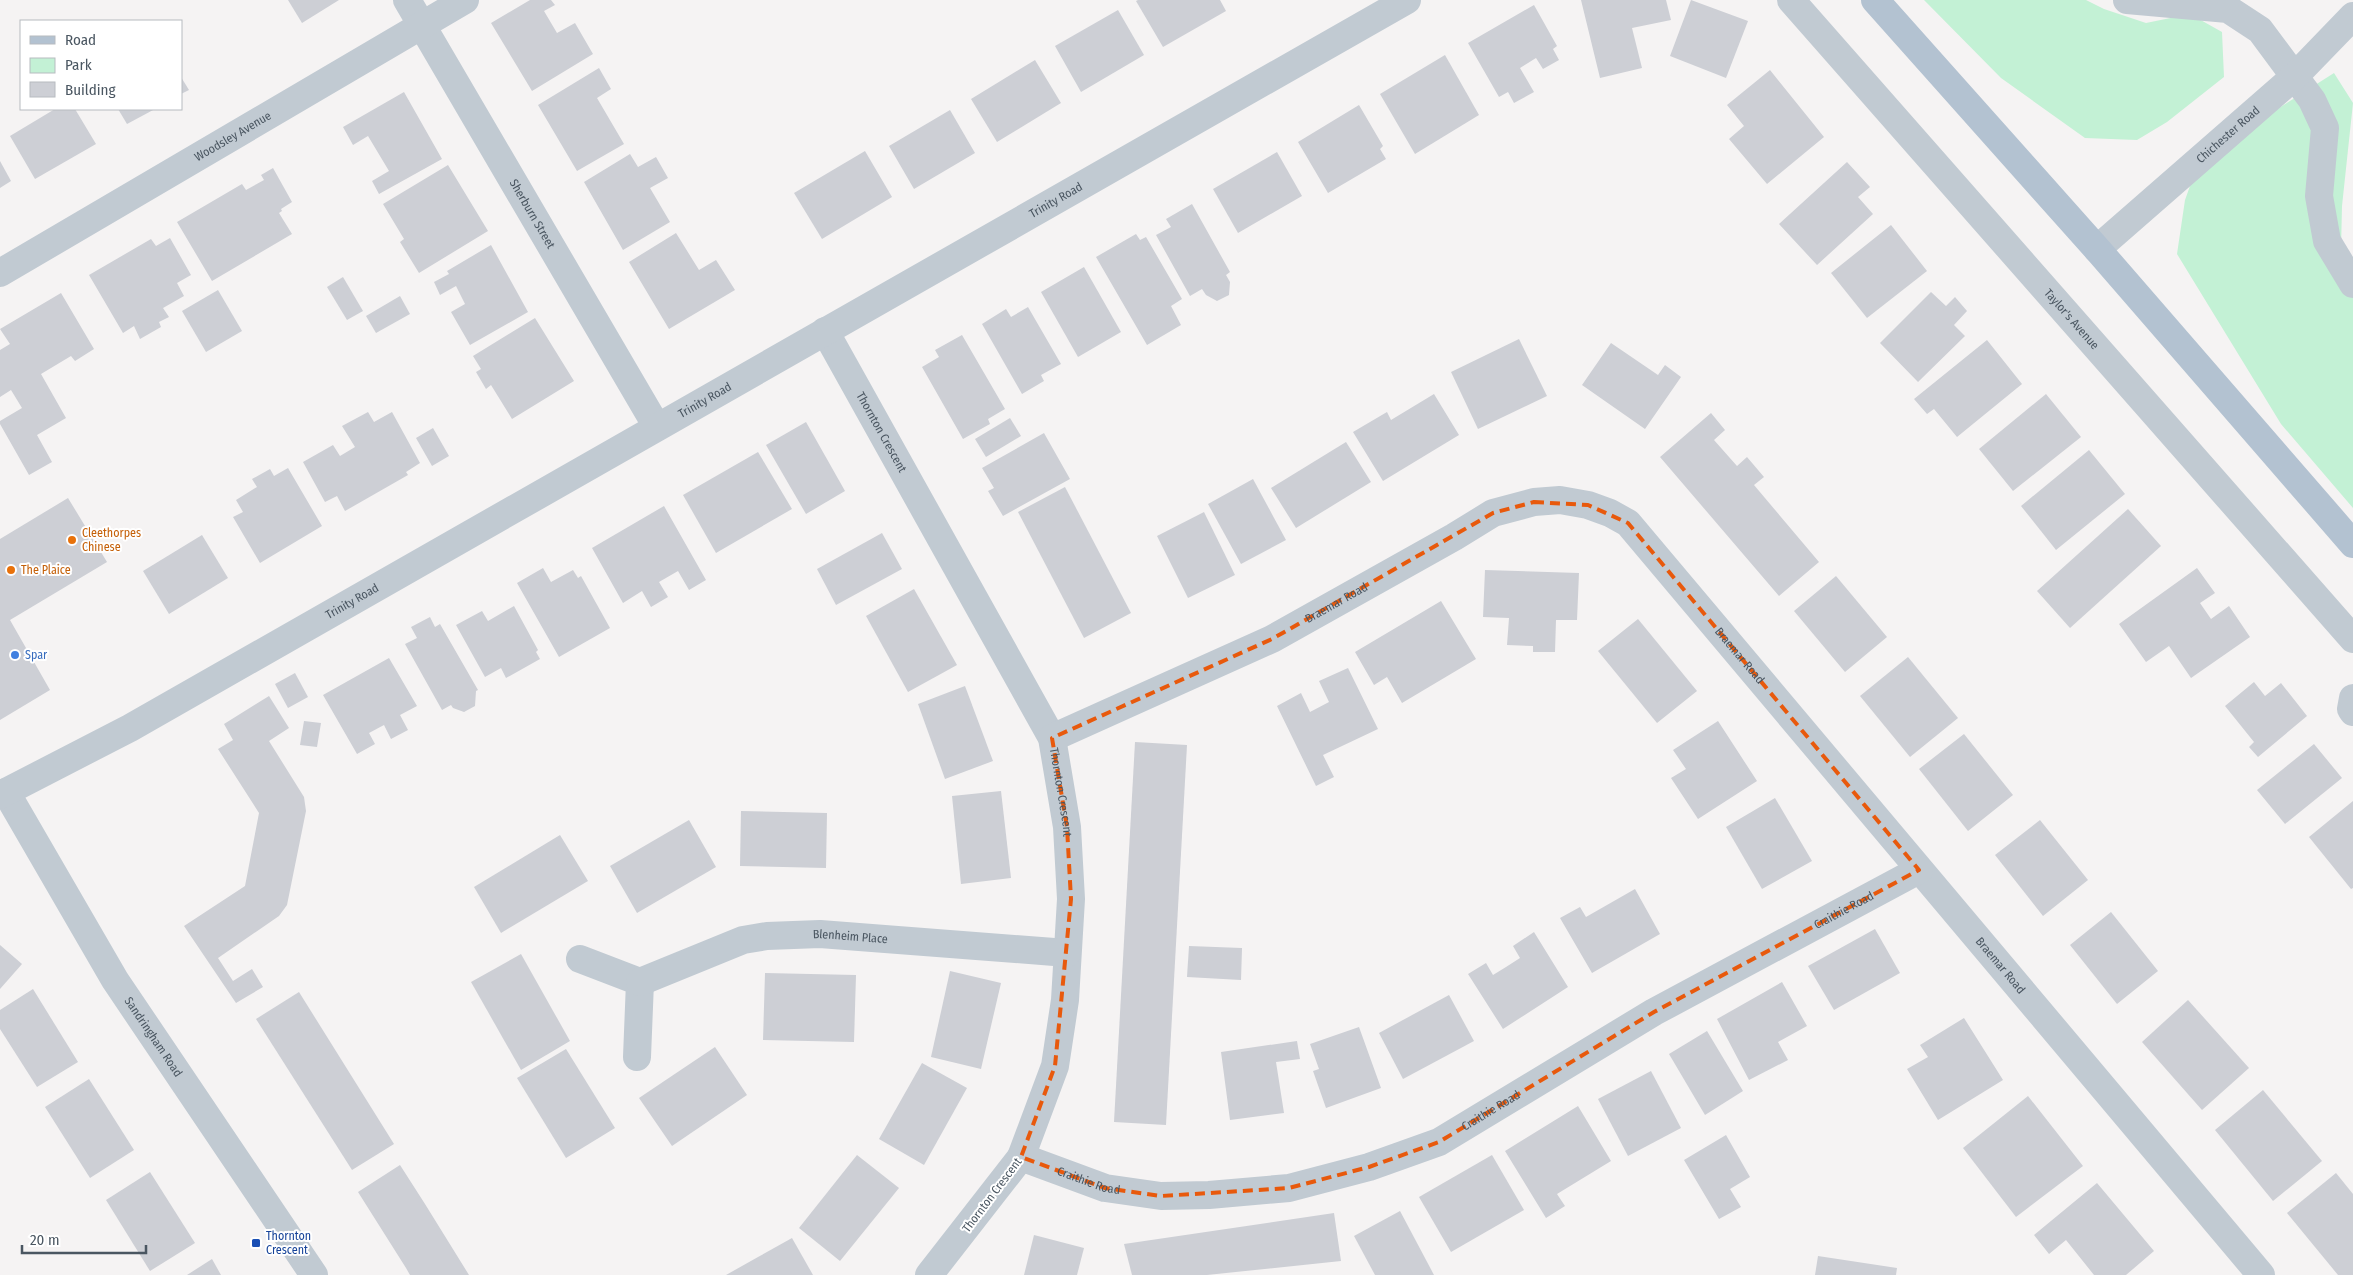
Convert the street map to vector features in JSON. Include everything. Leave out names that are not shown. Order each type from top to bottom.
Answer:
[{"type":"main road","points":[[1875,0],[2096,249],[2353,544]]},
{"type":"street","name":"Sherburn Street","points":[[407,0],[657,427]]},
{"type":"street","name":"Woodsley Avenue","points":[[0,273],[465,0]]},
{"type":"street","name":"Trinity Road","points":[[3,794],[130,728],[1406,0]]},
{"type":"street","name":"Taylor's Avenue","points":[[1791,0],[2353,639]]},
{"type":"street","points":[[2126,0],[2228,9],[2260,30],[2312,100],[2325,128],[2319,196],[2327,241],[2353,284]]},
{"type":"street","name":"Chichester Road","points":[[2096,249],[2294,77],[2353,16]]},
{"type":"street","name":"Thornton Crescent","points":[[826,331],[1052,738],[1067,827],[1070,899],[1065,1000],[1055,1066],[1022,1157],[929,1275]]},
{"type":"street","name":"Braemar Road","points":[[1052,738],[1272,639],[1454,537],[1493,513],[1534,502],[1560,500],[1588,505],[1610,513],[1628,523],[2261,1275]]},
{"type":"street","points":[[2353,698],[2351,709],[2353,712]]},
{"type":"street","name":"Sandringham Road","points":[[3,794],[115,980],[314,1275]]},
{"type":"street","name":"Craithie Road","points":[[1022,1157],[1106,1188],[1162,1196],[1209,1195],[1289,1188],[1369,1168],[1439,1142],[1654,1012],[1919,870]]},
{"type":"street","name":"Blenheim Place","points":[[640,982],[743,940],[767,936],[820,934],[1067,953]]},
{"type":"street","points":[[580,959],[640,982],[637,1057]]},
{"type":"highlighted area","points":[[1534,502],[1588,505],[1628,523],[1919,870],[1654,1012],[1439,1142],[1369,1167],[1289,1188],[1161,1196],[1105,1188],[1021,1157],[1055,1066],[1071,899],[1067,827],[1052,738],[1272,639],[1493,513]]},
{"type":"green space","points":[[1924,0],[2086,0],[2104,9],[2146,23],[2190,14],[2222,32],[2224,77],[2167,122],[2137,140],[2085,138],[2001,78]]},
{"type":"green space","points":[[2334,73],[2353,103],[2342,206],[2341,249],[2353,270],[2353,508],[2281,424],[2177,254],[2185,200],[2200,158]]},
{"type":"building","points":[[288,0],[339,0],[302,23]]},
{"type":"building","points":[[530,0],[551,0],[555,5],[544,11],[557,33],[575,23],[593,54],[532,91],[491,23]]},
{"type":"building","points":[[1220,0],[1226,11],[1163,47],[1136,1]]},
{"type":"building","points":[[1581,0],[1666,0],[1671,20],[1632,28],[1642,68],[1600,78]]},
{"type":"building","points":[[1691,0],[1748,21],[1726,78],[1670,56]]},
{"type":"building","points":[[1534,5],[1557,46],[1553,49],[1559,60],[1543,69],[1536,58],[1520,68],[1534,92],[1514,103],[1508,92],[1499,97],[1468,43]]},
{"type":"building","points":[[1118,10],[1144,55],[1081,92],[1055,46]]},
{"type":"building","points":[[1445,55],[1479,115],[1415,154],[1380,94]]},
{"type":"building","points":[[1035,60],[1061,103],[997,142],[971,99]]},
{"type":"building","points":[[599,68],[611,89],[597,98],[624,144],[577,171],[538,105]]},
{"type":"building","points":[[1770,70],[1824,137],[1767,184],[1729,139],[1744,126],[1727,105]]},
{"type":"building","points":[[182,79],[189,90],[182,94]]},
{"type":"building","points":[[404,92],[442,159],[379,194],[372,181],[389,171],[368,136],[353,145],[343,127]]},
{"type":"building","points":[[1359,105],[1383,146],[1380,149],[1386,159],[1328,193],[1298,142]]},
{"type":"building","points":[[53,110],[76,110],[96,144],[35,179],[10,136]]},
{"type":"building","points":[[119,110],[153,110],[127,124]]},
{"type":"building","points":[[950,110],[975,153],[914,189],[889,146]]},
{"type":"building","points":[[865,151],[892,197],[822,239],[794,193]]},
{"type":"building","points":[[1277,152],[1302,196],[1238,233],[1213,189]]},
{"type":"building","points":[[630,154],[638,167],[656,157],[668,178],[650,188],[670,222],[623,250],[584,182]]},
{"type":"building","points":[[0,161],[11,181],[0,188]]},
{"type":"building","points":[[1847,162],[1870,187],[1858,197],[1873,214],[1817,265],[1779,224]]},
{"type":"building","points":[[448,165],[488,231],[419,273],[400,242],[404,239],[383,204]]},
{"type":"building","points":[[273,168],[292,202],[281,209],[282,211],[279,213],[292,234],[212,281],[177,222],[242,184],[246,190],[264,180],[261,175]]},
{"type":"building","points":[[1192,204],[1230,272],[1226,275],[1230,282],[1229,295],[1217,301],[1206,295],[1202,289],[1190,296],[1156,235],[1171,227],[1166,219]]},
{"type":"building","points":[[1891,225],[1927,271],[1867,318],[1831,273]]},
{"type":"building","points":[[676,233],[699,270],[716,260],[735,290],[669,329],[629,262]]},
{"type":"building","points":[[1136,234],[1140,240],[1146,237],[1182,299],[1171,306],[1181,325],[1147,345],[1096,257]]},
{"type":"building","points":[[170,238],[191,275],[177,283],[184,296],[163,308],[169,317],[159,322],[161,327],[140,339],[134,326],[123,333],[89,275],[151,239],[156,246]]},
{"type":"building","points":[[491,245],[528,312],[470,345],[451,312],[465,304],[456,286],[440,295],[434,282],[449,274],[447,271]]},
{"type":"building","points":[[1084,267],[1121,332],[1078,357],[1041,292]]},
{"type":"building","points":[[343,277],[363,311],[347,320],[327,287]]},
{"type":"building","points":[[218,290],[242,331],[206,352],[182,311]]},
{"type":"building","points":[[1931,292],[1946,306],[1955,297],[1967,311],[1954,325],[1965,336],[1918,382],[1880,343]]},
{"type":"building","points":[[61,293],[94,349],[75,361],[71,356],[41,374],[66,418],[37,435],[52,462],[29,475],[0,424],[0,421],[22,408],[11,390],[0,397],[0,350],[10,344],[0,329]]},
{"type":"building","points":[[400,296],[410,314],[376,333],[366,316]]},
{"type":"building","points":[[1028,307],[1061,364],[1041,375],[1044,381],[1022,394],[982,324],[1006,309],[1011,317]]},
{"type":"building","points":[[535,318],[574,381],[512,419],[491,385],[486,389],[476,372],[481,369],[473,356]]},
{"type":"building","points":[[962,335],[1005,409],[988,419],[990,424],[963,439],[922,367],[939,357],[935,350]]},
{"type":"building","points":[[1519,339],[1547,396],[1478,429],[1451,372]]},
{"type":"building","points":[[1987,340],[2022,384],[1957,437],[1934,409],[1927,414],[1914,399]]},
{"type":"building","points":[[1611,343],[1658,375],[1665,365],[1681,377],[1645,429],[1582,385]]},
{"type":"building","points":[[1434,394],[1459,435],[1383,481],[1353,432],[1387,412],[1391,420]]},
{"type":"building","points":[[2046,394],[2081,437],[2013,491],[1979,449]]},
{"type":"building","points":[[368,412],[374,422],[392,412],[420,463],[406,472],[408,475],[345,511],[337,496],[325,502],[303,462],[333,445],[340,456],[355,447],[342,426]]},
{"type":"building","points":[[1711,413],[1725,430],[1714,440],[1737,466],[1747,457],[1764,477],[1754,485],[1819,562],[1779,596],[1660,457]]},
{"type":"building","points":[[1010,418],[1021,436],[986,457],[975,439]]},
{"type":"building","points":[[806,422],[845,491],[806,514],[766,445]]},
{"type":"building","points":[[433,428],[449,456],[432,466],[416,438]]},
{"type":"building","points":[[1044,433],[1070,479],[1003,516],[988,491],[994,488],[982,468]]},
{"type":"building","points":[[1346,442],[1371,482],[1296,528],[1271,488]]},
{"type":"building","points":[[2089,450],[2125,494],[2056,550],[2021,506]]},
{"type":"building","points":[[758,452],[792,509],[716,553],[683,495]]},
{"type":"building","points":[[288,468],[322,526],[260,563],[233,517],[243,512],[236,500],[257,487],[252,479],[270,469],[274,476]]},
{"type":"building","points":[[1253,479],[1286,540],[1241,564],[1208,504]]},
{"type":"building","points":[[1065,487],[1131,613],[1084,638],[1018,512]]},
{"type":"building","points":[[68,498],[107,562],[10,620],[50,690],[0,720],[0,539]]},
{"type":"building","points":[[664,506],[706,580],[689,590],[678,571],[659,582],[668,597],[651,607],[642,591],[623,603],[592,548]]},
{"type":"building","points":[[2128,509],[2161,546],[2070,628],[2037,591]]},
{"type":"building","points":[[1204,512],[1235,575],[1188,598],[1157,536]]},
{"type":"building","points":[[882,533],[902,569],[836,605],[817,569]]},
{"type":"building","points":[[202,535],[228,578],[169,614],[143,571]]},
{"type":"building","points":[[543,568],[551,582],[573,570],[578,578],[581,576],[610,628],[559,657],[517,583]]},
{"type":"building","points":[[2197,568],[2215,593],[2200,603],[2211,619],[2229,606],[2250,637],[2191,678],[2169,646],[2146,662],[2119,624]]},
{"type":"building","points":[[1485,570],[1579,573],[1577,620],[1556,620],[1555,652],[1533,652],[1533,646],[1507,645],[1509,618],[1483,617]]},
{"type":"building","points":[[1836,576],[1887,637],[1845,672],[1794,611]]},
{"type":"building","points":[[914,589],[957,665],[908,692],[866,616]]},
{"type":"building","points":[[1441,601],[1476,659],[1402,703],[1387,677],[1374,685],[1355,652]]},
{"type":"building","points":[[514,606],[538,650],[536,652],[540,659],[506,678],[501,668],[485,677],[456,625],[482,611],[488,621]]},
{"type":"building","points":[[430,617],[435,627],[440,624],[478,690],[476,691],[475,706],[464,712],[453,708],[451,705],[442,710],[405,644],[417,638],[411,627]]},
{"type":"building","points":[[1638,619],[1697,691],[1657,723],[1598,651]]},
{"type":"building","points":[[1908,657],[1958,718],[1910,757],[1860,696]]},
{"type":"building","points":[[389,658],[417,706],[400,715],[408,730],[391,739],[384,725],[369,733],[375,744],[357,754],[323,695]]},
{"type":"building","points":[[1348,668],[1378,729],[1323,755],[1334,777],[1316,786],[1277,706],[1301,693],[1310,712],[1329,702],[1319,681]]},
{"type":"building","points":[[295,673],[308,697],[288,708],[275,684]]},
{"type":"building","points":[[2254,682],[2265,696],[2281,683],[2307,716],[2258,757],[2249,747],[2254,742],[2225,706]]},
{"type":"building","points":[[965,686],[993,761],[945,779],[918,704]]},
{"type":"building","points":[[269,696],[289,728],[269,741],[304,797],[306,811],[287,905],[279,916],[218,958],[233,981],[252,969],[263,987],[236,1003],[184,926],[245,886],[259,813],[218,749],[233,740],[224,724]]},
{"type":"building","points":[[304,721],[321,723],[317,747],[300,745]]},
{"type":"building","points":[[1718,721],[1757,781],[1698,819],[1671,778],[1686,769],[1673,750]]},
{"type":"building","points":[[1964,734],[2013,795],[1968,831],[1919,769]]},
{"type":"building","points":[[1135,742],[1187,745],[1166,1125],[1114,1122]]},
{"type":"building","points":[[2314,744],[2342,778],[2285,824],[2257,790]]},
{"type":"building","points":[[1001,791],[1011,878],[961,884],[952,796]]},
{"type":"building","points":[[1775,798],[1812,861],[1762,889],[1726,827]]},
{"type":"building","points":[[2353,801],[2353,888],[2351,889],[2309,837]]},
{"type":"building","points":[[741,811],[827,813],[826,868],[740,866]]},
{"type":"building","points":[[689,820],[716,867],[637,913],[610,866]]},
{"type":"building","points":[[2040,820],[2088,880],[2043,916],[1995,855]]},
{"type":"building","points":[[560,835],[588,881],[501,933],[474,887]]},
{"type":"building","points":[[1635,889],[1660,934],[1592,973],[1560,918],[1580,907],[1586,917]]},
{"type":"building","points":[[2111,912],[2158,971],[2117,1004],[2070,945]]},
{"type":"building","points":[[1875,929],[1900,973],[1834,1010],[1808,966]]},
{"type":"building","points":[[1534,932],[1568,987],[1503,1029],[1468,974],[1486,963],[1493,975],[1506,967],[1520,958],[1513,946]]},
{"type":"building","points":[[0,945],[22,964],[0,989]]},
{"type":"building","points":[[1189,946],[1242,948],[1241,980],[1187,977]]},
{"type":"building","points":[[521,954],[570,1041],[521,1070],[471,982]]},
{"type":"building","points":[[950,971],[1001,983],[981,1069],[931,1057]]},
{"type":"building","points":[[765,973],[856,975],[854,1042],[763,1040]]},
{"type":"building","points":[[1782,982],[1807,1026],[1778,1042],[1788,1060],[1749,1080],[1717,1019]]},
{"type":"building","points":[[33,989],[78,1062],[37,1087],[0,1029],[0,1010]]},
{"type":"building","points":[[299,992],[394,1144],[352,1170],[256,1019]]},
{"type":"building","points":[[1449,995],[1474,1041],[1403,1079],[1379,1033]]},
{"type":"building","points":[[2188,1000],[2249,1068],[2202,1110],[2142,1042]]},
{"type":"building","points":[[1964,1018],[2003,1080],[1938,1120],[1907,1069],[1928,1057],[1920,1045]]},
{"type":"building","points":[[1359,1027],[1381,1088],[1326,1108],[1313,1071],[1319,1069],[1310,1044]]},
{"type":"building","points":[[1707,1031],[1743,1091],[1705,1115],[1669,1054]]},
{"type":"building","points":[[1297,1041],[1300,1059],[1276,1062],[1284,1113],[1230,1120],[1221,1052]]},
{"type":"building","points":[[715,1047],[747,1095],[672,1146],[639,1098]]},
{"type":"building","points":[[566,1049],[615,1128],[566,1158],[517,1078]]},
{"type":"building","points":[[922,1063],[967,1088],[924,1165],[879,1139]]},
{"type":"building","points":[[1651,1071],[1681,1128],[1628,1156],[1598,1099]]},
{"type":"building","points":[[89,1079],[134,1150],[90,1178],[45,1107]]},
{"type":"building","points":[[2263,1090],[2322,1161],[2273,1201],[2215,1130]]},
{"type":"building","points":[[2028,1096],[2083,1166],[2016,1217],[1963,1148]]},
{"type":"building","points":[[1578,1106],[1611,1161],[1557,1194],[1565,1206],[1546,1218],[1505,1151]]},
{"type":"building","points":[[1726,1135],[1750,1177],[1730,1189],[1741,1207],[1719,1219],[1684,1160]]},
{"type":"building","points":[[857,1155],[899,1188],[840,1261],[799,1228]]},
{"type":"building","points":[[1492,1155],[1524,1210],[1451,1252],[1419,1197]]},
{"type":"building","points":[[400,1165],[469,1275],[410,1275],[358,1192]]},
{"type":"building","points":[[150,1172],[195,1243],[150,1271],[106,1200]]},
{"type":"building","points":[[2336,1173],[2353,1194],[2353,1275],[2338,1275],[2287,1213]]},
{"type":"building","points":[[2097,1183],[2154,1251],[2126,1275],[2094,1275],[2066,1240],[2049,1254],[2034,1235]]},
{"type":"building","points":[[1400,1211],[1434,1275],[1375,1275],[1354,1236]]},
{"type":"building","points":[[1334,1213],[1341,1261],[1207,1275],[1132,1275],[1124,1244]]},
{"type":"building","points":[[1034,1235],[1084,1248],[1077,1275],[1024,1275]]},
{"type":"building","points":[[792,1238],[813,1275],[726,1275],[758,1257]]},
{"type":"building","points":[[1818,1256],[1897,1268],[1896,1275],[1815,1275]]},
{"type":"building","points":[[212,1259],[221,1275],[187,1275]]},
{"type":"place","name":"Cleethorpes Chinese","points":[[72,540]]},
{"type":"place","name":"The Plaice","points":[[11,570]]},
{"type":"place","name":"Spar","points":[[15,655]]},
{"type":"place","name":"Thornton Crescent","points":[[256,1243]]}]
